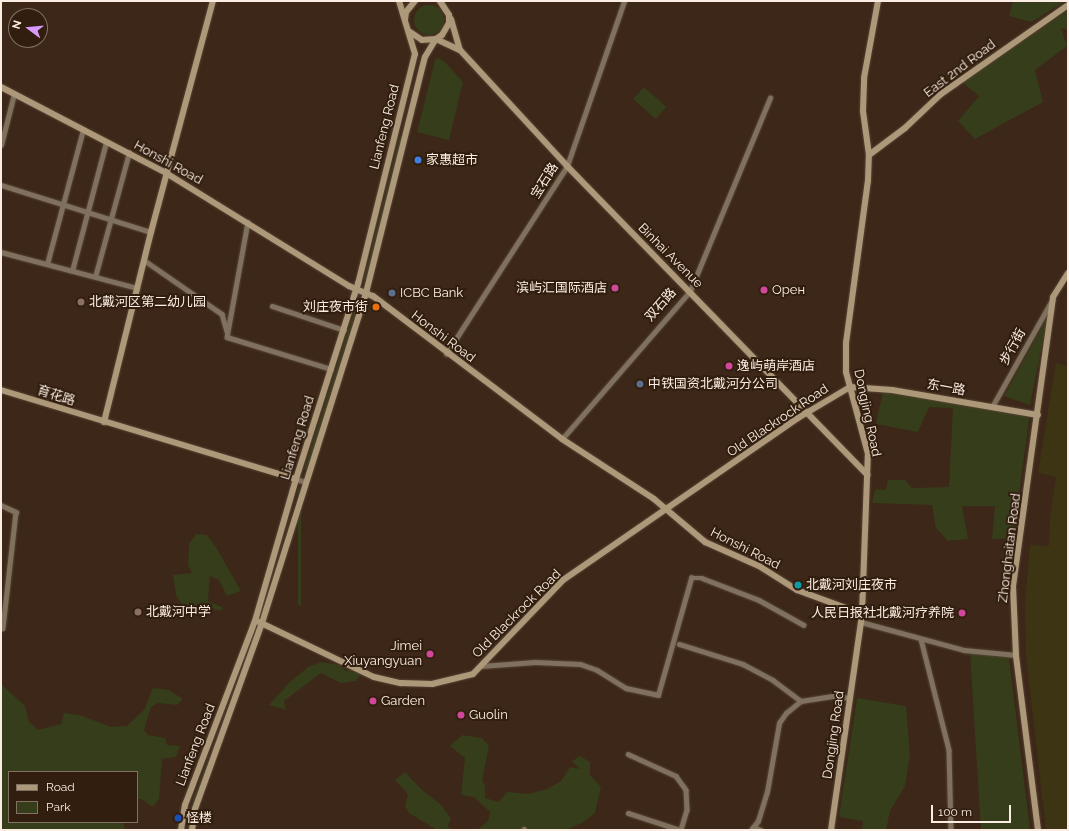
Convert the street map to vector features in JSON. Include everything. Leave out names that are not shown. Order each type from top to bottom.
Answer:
[{"type":"main road","points":[[104,422],[166,173],[213,1]]},
{"type":"main road","points":[[399,1],[410,33],[422,40],[436,39],[460,50]]},
{"type":"main road","points":[[407,27],[406,12],[415,1]]},
{"type":"main road","points":[[440,1],[449,15]]},
{"type":"main road","points":[[448,1],[449,15],[460,50]]},
{"type":"main road","name":"Dongjing Road","points":[[831,830],[862,614],[868,454],[846,372],[846,343],[869,155],[863,111],[864,78],[878,1]]},
{"type":"main road","name":"East 2nd Road","points":[[869,155],[941,94],[1068,5]]},
{"type":"main road","name":"Lianfeng Road","points":[[192,830],[195,809],[262,623],[305,482],[366,293],[424,57],[436,39],[447,30],[449,15]]},
{"type":"main road","name":"Lianfeng Road","points":[[181,830],[185,805],[255,620],[296,479],[356,289],[415,54],[407,27]]},
{"type":"main road","name":"Binhai Avenue","points":[[460,50],[567,166],[808,412],[867,475]]},
{"type":"main road","name":"Honshi Road","points":[[1,87],[166,173],[356,289],[366,293],[562,440],[668,510],[705,542],[759,566],[797,590],[862,614]]},
{"type":"main road","name":"Zhonghaitan Road","points":[[1038,830],[1016,655],[1013,586],[1038,415],[1053,297],[1068,273]]},
{"type":"main road","name":"东一路","points":[[850,387],[892,390],[1038,415]]},
{"type":"main road","name":"Old Blackrock Road","points":[[255,620],[374,677],[401,683],[432,684],[473,674],[563,580],[668,510],[808,412],[850,387]]},
{"type":"main road","name":"育花路","points":[[1,390],[296,479]]},
{"type":"street","name":"宝石路","points":[[446,354],[567,166],[624,1]]},
{"type":"street","points":[[1,145],[14,94]]},
{"type":"street","name":"双石路","points":[[562,440],[690,291],[770,98]]},
{"type":"street","points":[[46,264],[82,130]]},
{"type":"street","points":[[72,271],[106,142]]},
{"type":"street","points":[[95,277],[129,153]]},
{"type":"street","points":[[1,185],[151,232]]},
{"type":"street","points":[[227,337],[248,222]]},
{"type":"street","points":[[1,252],[137,288]]},
{"type":"street","points":[[144,260],[222,314],[227,337]]},
{"type":"street","name":"步行街","points":[[992,407],[1053,297]]},
{"type":"street","points":[[272,306],[344,330]]},
{"type":"street","points":[[227,337],[331,369]]},
{"type":"street","points":[[296,479],[305,482]]},
{"type":"street","points":[[1,505],[16,512],[3,628]]},
{"type":"street","points":[[481,666],[535,662],[580,664],[597,670],[626,688],[658,695],[692,578],[702,578],[759,600],[804,626]]},
{"type":"street","points":[[861,622],[964,650],[1016,655]]},
{"type":"street","points":[[921,639],[949,750],[952,830]]},
{"type":"street","points":[[679,644],[742,664],[774,680],[801,701]]},
{"type":"street","points":[[761,830],[752,828],[758,821],[767,792],[779,723],[801,701],[834,696],[850,698]]},
{"type":"street","points":[[628,754],[676,776],[686,790],[687,810],[680,830],[628,813]]},
{"type":"green space","points":[[1013,1],[1065,1],[1032,22],[1009,16]]},
{"type":"green space","points":[[429,5],[440,9],[444,20],[440,31],[429,35],[418,31],[414,20],[418,9]]},
{"type":"green space","points":[[1068,10],[1068,30],[1061,28],[1067,46],[1035,70],[1043,102],[975,139],[958,121],[979,96],[962,82]]},
{"type":"green space","points":[[438,58],[444,61],[463,82],[449,140],[417,132],[435,60]]},
{"type":"green space","points":[[644,87],[666,107],[656,119],[633,99]]},
{"type":"green space","points":[[400,136],[403,137],[366,280],[364,279]]},
{"type":"green space","points":[[358,299],[360,300],[307,470],[304,469]]},
{"type":"green space","points":[[1048,316],[1030,405],[1004,396]]},
{"type":"green space","points":[[883,391],[1030,413],[1013,538],[992,539],[995,506],[962,506],[968,539],[948,541],[936,528],[932,505],[872,503],[875,489],[886,490],[888,480],[905,480],[912,488],[949,487],[953,408],[929,407],[918,432],[876,424]]},
{"type":"green space","points":[[298,489],[301,489],[301,605],[298,605]]},
{"type":"green space","points":[[196,534],[207,535],[217,549],[241,591],[227,596],[219,580],[210,576],[208,601],[224,608],[219,611],[208,606],[183,606],[176,595],[173,575],[192,573],[188,565],[189,544]]},
{"type":"green space","points":[[970,653],[1009,658],[1030,830],[981,830]]},
{"type":"green space","points":[[321,662],[340,665],[346,671],[354,669],[361,674],[356,681],[341,683],[321,673],[284,701],[286,710],[269,705],[289,683],[308,667]]},
{"type":"green space","points":[[1,684],[25,706],[29,722],[38,730],[61,724],[64,713],[80,715],[111,727],[127,726],[144,710],[153,688],[169,690],[183,699],[177,705],[158,703],[151,707],[144,730],[148,735],[165,738],[167,745],[180,746],[176,757],[162,759],[159,799],[153,807],[141,799],[138,799],[138,771],[8,771],[8,823],[123,823],[125,830],[1,830]]},
{"type":"green space","points":[[857,698],[906,706],[910,755],[905,786],[890,811],[886,830],[862,830],[863,821],[839,817]]},
{"type":"green space","points":[[223,720],[225,721],[196,800],[190,830],[187,830],[193,799]]},
{"type":"green space","points":[[462,735],[482,738],[489,746],[482,780],[485,786],[485,798],[499,802],[507,792],[528,794],[547,789],[561,781],[570,767],[580,769],[572,761],[580,756],[590,762],[590,775],[601,787],[595,813],[582,823],[565,830],[477,830],[488,821],[490,812],[474,797],[461,795],[465,758],[450,746]]},
{"type":"green space","points":[[405,772],[421,789],[440,804],[451,818],[448,827],[453,830],[437,830],[409,813],[405,806],[408,794],[395,780]]},
{"type":"sand","points":[[1056,363],[1068,366],[1068,830],[1046,830],[1026,655],[1025,602],[1030,545],[1049,546],[1050,518],[1056,477],[1038,473]]},
{"type":"place","name":"家惠超市","points":[[418,160]]},
{"type":"place","name":"滨屿汇国际酒店","points":[[615,288]]},
{"type":"place","name":"Oрен","points":[[764,290]]},
{"type":"place","name":"ICBC Bank","points":[[392,293]]},
{"type":"place","name":"北戴河区第二幼儿园","points":[[81,302]]},
{"type":"place","name":"刘庄夜市街","points":[[376,307]]},
{"type":"place","name":"逸屿萌岸酒店","points":[[729,366]]},
{"type":"place","name":"中铁国资北戴河分公司","points":[[640,384]]},
{"type":"place","name":"北戴河刘庄夜市","points":[[798,585]]},
{"type":"place","name":"北戴河中学","points":[[138,612]]},
{"type":"place","name":"人民日报社北戴河疗养院","points":[[962,613]]},
{"type":"place","name":"Jimei Xiuyangyuan","points":[[430,654]]},
{"type":"place","name":"Garden","points":[[373,701]]},
{"type":"place","name":"Guolin","points":[[461,715]]},
{"type":"place","name":"怪楼","points":[[178,818]]}]
